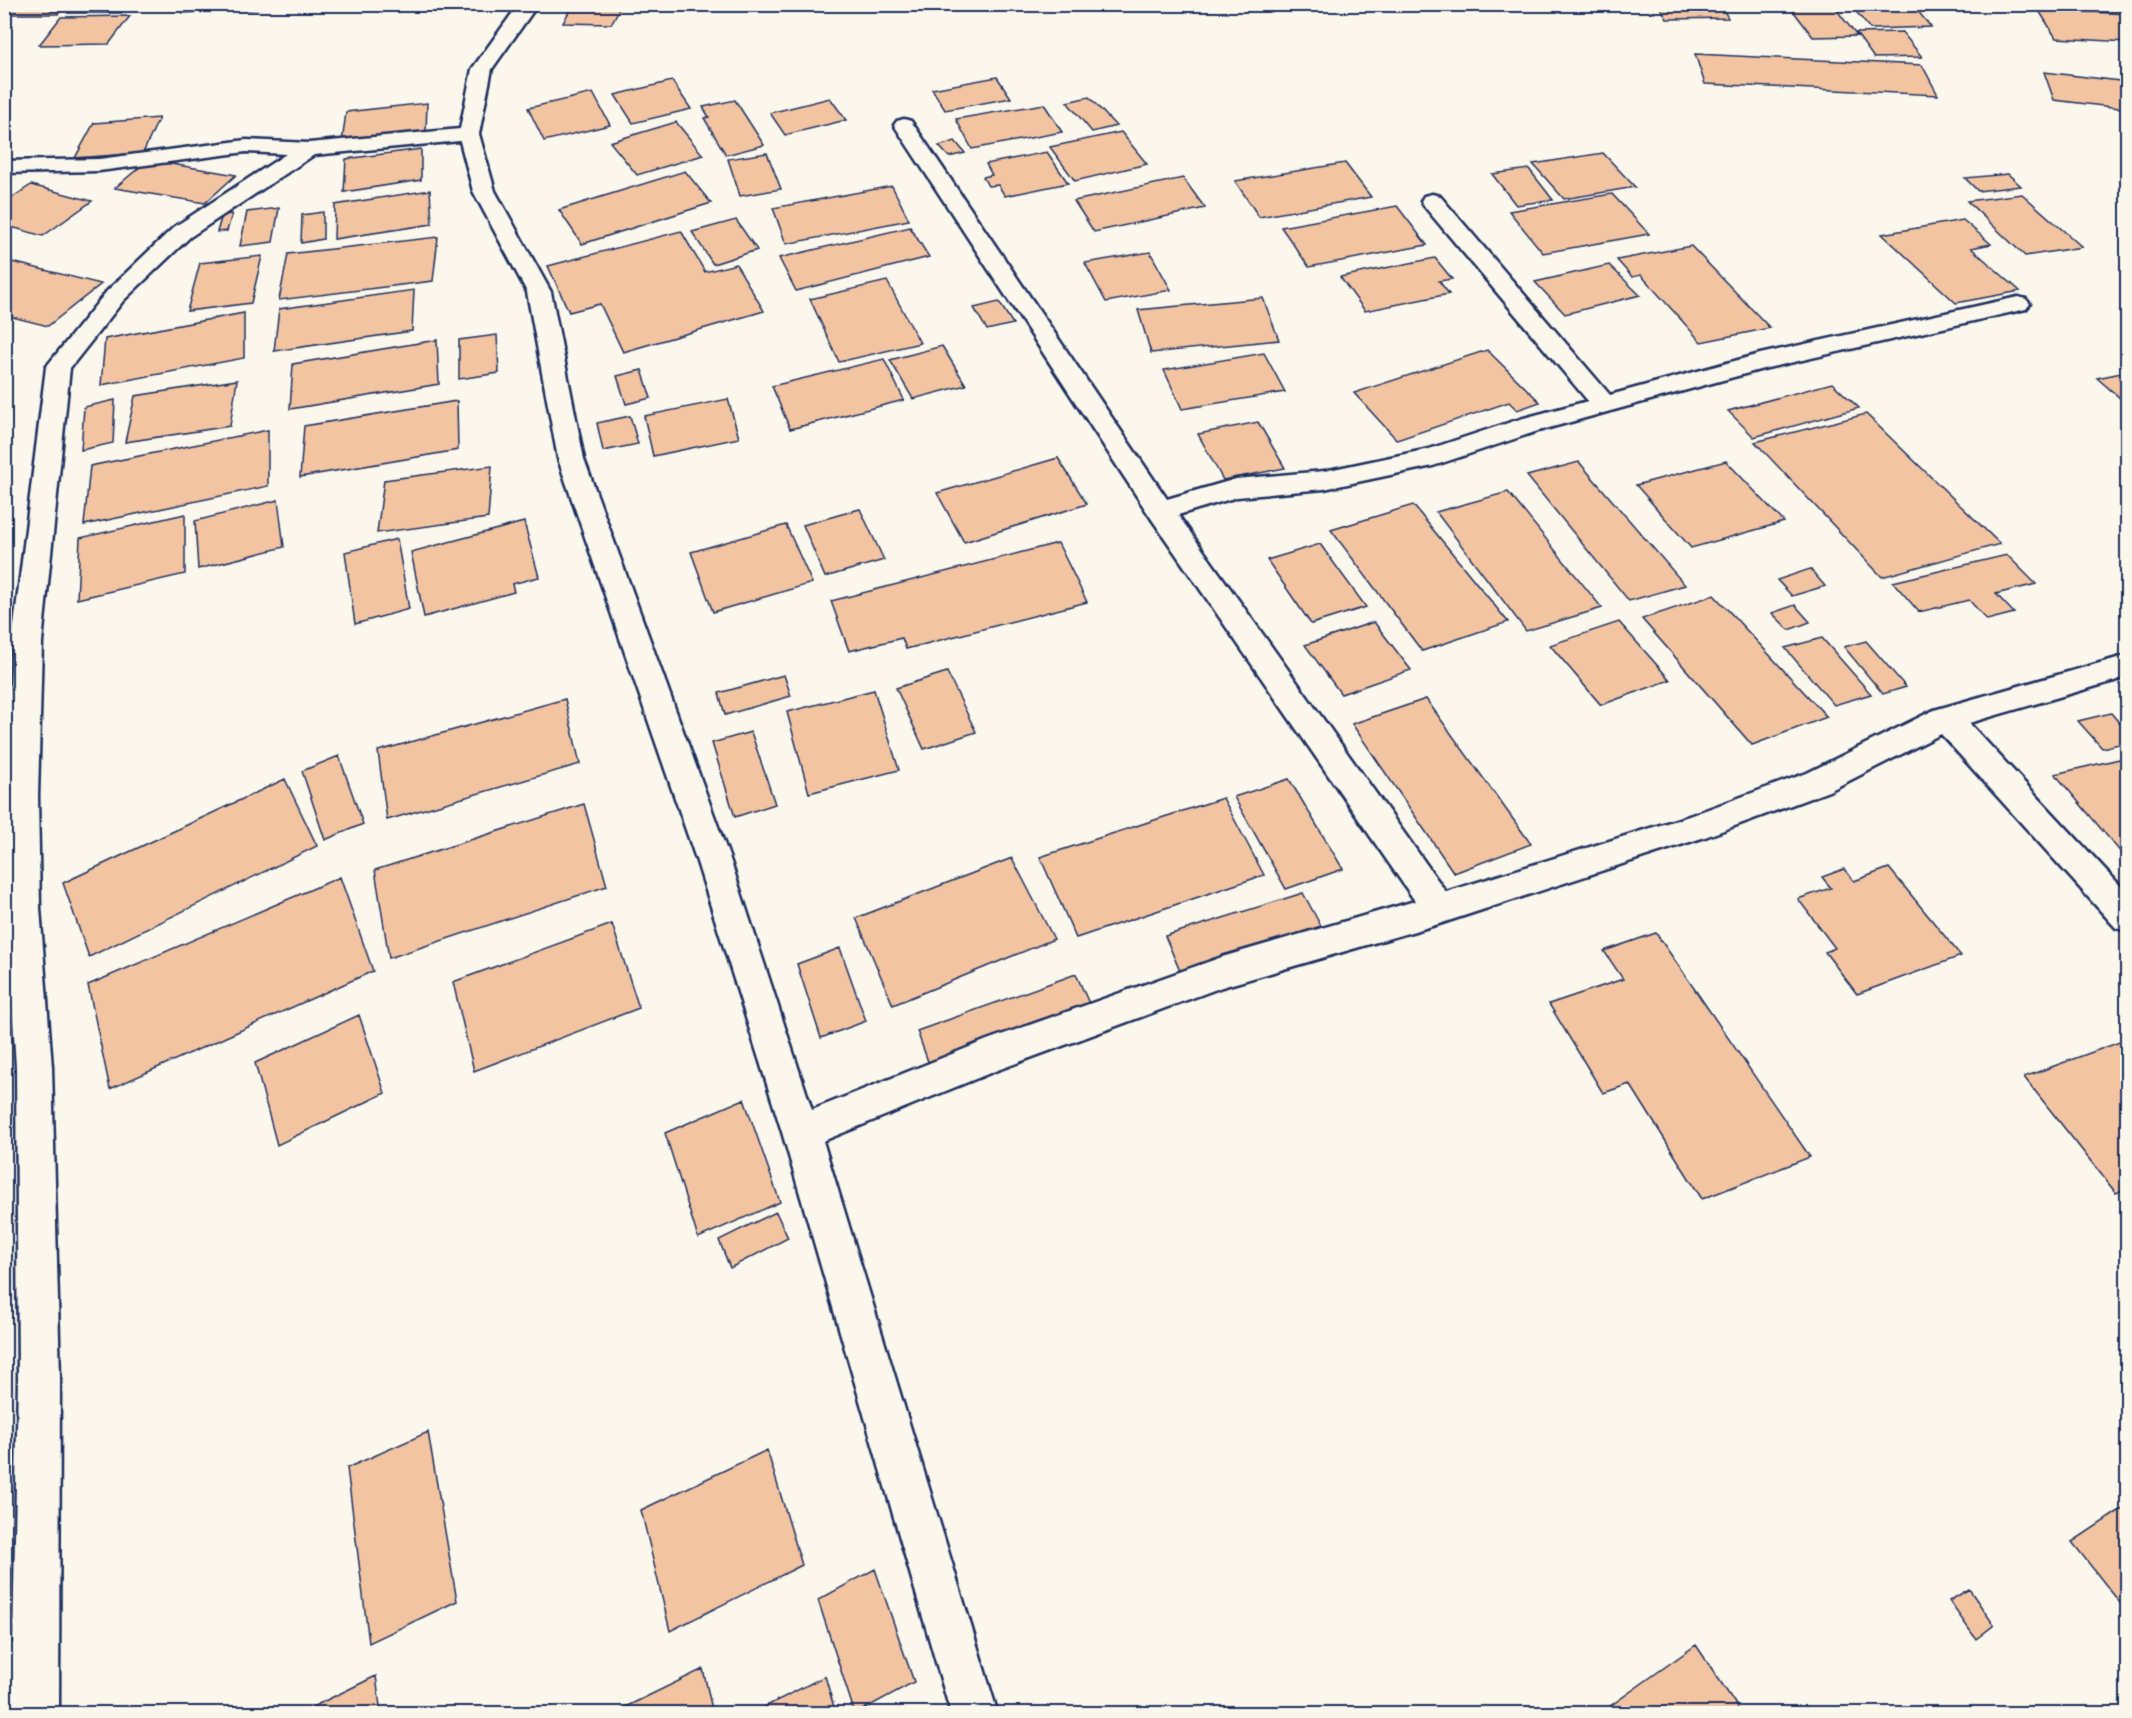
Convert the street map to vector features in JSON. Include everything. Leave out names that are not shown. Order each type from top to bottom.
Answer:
[{"type":"street","points":[[529,4],[482,69],[469,134],[484,191],[539,292],[571,459],[714,862],[801,1132],[975,1713]]},
{"type":"street","points":[[904,125],[1161,510],[1439,909]]},
{"type":"street","points":[[4,167],[99,165],[246,146],[309,149],[469,134]]},
{"type":"street","points":[[35,1713],[20,1664],[39,1378],[34,1067],[23,908],[22,797],[27,642],[58,367],[115,296],[182,232],[309,149]]},
{"type":"street","points":[[1432,201],[1605,405]]},
{"type":"street","points":[[1161,510],[1236,488],[1324,480],[1433,457],[1529,425],[1760,362],[2018,304]]},
{"type":"street","points":[[801,1132],[987,1057],[1222,972],[1439,909],[1694,828],[1818,782],[1944,718],[2127,666]]},
{"type":"street","points":[[1944,718],[2127,918]]},
{"type":"building","points":[[11,4],[67,4],[58,14],[4,14]]},
{"type":"building","points":[[75,4],[128,4],[121,13],[68,13]]},
{"type":"building","points":[[188,4],[262,4],[259,9],[183,13]]},
{"type":"building","points":[[573,4],[622,4],[611,24],[563,23]]},
{"type":"building","points":[[1410,4],[1472,4],[1474,9],[1412,9]]},
{"type":"building","points":[[1659,4],[1720,4],[1728,18],[1667,19]]},
{"type":"building","points":[[1743,4],[1780,4],[1782,8],[1747,9]]},
{"type":"building","points":[[1788,4],[1832,4],[1857,36],[1813,37]]},
{"type":"building","points":[[1850,4],[1912,4],[1931,27],[1870,29]]},
{"type":"building","points":[[2038,9],[2128,14],[2128,42],[2056,38]]},
{"type":"building","points":[[130,16],[109,44],[39,45],[61,17]]},
{"type":"building","points":[[1902,32],[1922,57],[1874,58],[1856,33]]},
{"type":"building","points":[[1695,54],[1922,65],[1938,95],[1705,84]]},
{"type":"building","points":[[2044,72],[2128,82],[2128,109],[2054,100]]},
{"type":"building","points":[[997,77],[1011,98],[945,110],[932,89]]},
{"type":"building","points":[[672,81],[691,109],[633,123],[615,95]]},
{"type":"building","points":[[593,93],[610,125],[544,141],[528,108]]},
{"type":"building","points":[[1089,97],[1116,126],[1092,132],[1067,102]]},
{"type":"building","points":[[830,98],[846,120],[785,135],[770,113]]},
{"type":"building","points":[[735,100],[764,145],[726,155],[704,118],[709,117],[703,107]]},
{"type":"building","points":[[427,103],[426,133],[342,143],[346,112]]},
{"type":"building","points":[[1044,104],[1062,132],[972,149],[956,119]]},
{"type":"building","points":[[159,118],[143,153],[75,158],[94,123]]},
{"type":"building","points":[[676,122],[703,155],[637,175],[610,142]]},
{"type":"building","points":[[1121,132],[1147,164],[1075,181],[1050,147]]},
{"type":"building","points":[[955,141],[965,153],[949,157],[939,146]]},
{"type":"building","points":[[421,149],[421,180],[344,192],[346,159]]},
{"type":"building","points":[[1047,152],[1068,183],[1005,196],[998,185],[988,186],[983,177],[992,175],[986,164]]},
{"type":"building","points":[[767,153],[781,189],[740,196],[728,159]]},
{"type":"building","points":[[1603,153],[1635,187],[1564,199],[1533,164]]},
{"type":"building","points":[[148,160],[236,175],[205,203],[115,188]]},
{"type":"building","points":[[1345,163],[1371,197],[1259,217],[1235,181]]},
{"type":"building","points":[[1529,169],[1553,200],[1516,205],[1492,174]]},
{"type":"building","points":[[685,171],[711,203],[582,244],[559,210]]},
{"type":"building","points":[[2008,174],[2021,186],[1978,191],[1965,178]]},
{"type":"building","points":[[1183,178],[1205,208],[1094,232],[1074,201]]},
{"type":"building","points":[[31,185],[92,201],[43,236],[4,225],[4,203]]},
{"type":"building","points":[[892,186],[909,220],[786,244],[773,208]]},
{"type":"building","points":[[430,190],[432,224],[334,239],[335,205]]},
{"type":"building","points":[[1612,194],[1649,234],[1543,253],[1509,211]]},
{"type":"building","points":[[2022,194],[2082,247],[2025,256],[1967,201]]},
{"type":"building","points":[[1397,206],[1427,245],[1309,267],[1281,227]]},
{"type":"building","points":[[279,208],[273,242],[240,246],[247,212]]},
{"type":"building","points":[[323,212],[323,239],[301,243],[302,215]]},
{"type":"building","points":[[232,214],[227,231],[217,232],[222,215]]},
{"type":"building","points":[[736,220],[757,250],[713,264],[692,232]]},
{"type":"building","points":[[1963,220],[1991,244],[1971,248],[2020,291],[1956,303],[1882,234]]},
{"type":"building","points":[[910,227],[929,257],[796,291],[779,258]]},
{"type":"building","points":[[681,231],[705,272],[736,264],[764,311],[623,352],[600,304],[569,312],[548,266]]},
{"type":"building","points":[[438,237],[433,281],[279,300],[288,254]]},
{"type":"building","points":[[1691,246],[1770,328],[1701,342],[1641,275],[1632,277],[1617,260]]},
{"type":"building","points":[[1150,252],[1171,290],[1106,302],[1085,263]]},
{"type":"building","points":[[262,256],[251,303],[187,311],[200,263]]},
{"type":"building","points":[[1435,258],[1452,279],[1439,281],[1449,294],[1365,311],[1340,277]]},
{"type":"building","points":[[4,260],[101,284],[48,326],[4,315]]},
{"type":"building","points":[[1609,265],[1640,295],[1565,314],[1535,282]]},
{"type":"building","points":[[887,281],[920,343],[839,362],[810,299]]},
{"type":"building","points":[[414,290],[412,331],[274,351],[279,309]]},
{"type":"building","points":[[1263,298],[1279,340],[1151,353],[1138,310]]},
{"type":"building","points":[[999,302],[1013,324],[987,330],[974,308]]},
{"type":"building","points":[[244,313],[244,358],[101,385],[105,339]]},
{"type":"building","points":[[497,335],[499,373],[459,379],[459,340]]},
{"type":"building","points":[[437,340],[439,384],[290,409],[293,364]]},
{"type":"building","points":[[942,346],[966,385],[913,399],[890,360]]},
{"type":"building","points":[[1487,350],[1540,402],[1517,410],[1509,402],[1397,440],[1354,393]]},
{"type":"building","points":[[1264,353],[1285,392],[1182,409],[1164,370]]},
{"type":"building","points":[[884,359],[904,400],[790,429],[772,386]]},
{"type":"building","points":[[642,370],[651,398],[626,404],[617,376]]},
{"type":"building","points":[[2126,372],[2128,374],[2128,405],[2097,378]]},
{"type":"building","points":[[237,380],[230,426],[125,442],[135,396]]},
{"type":"building","points":[[1832,383],[1859,408],[1754,437],[1728,411]]},
{"type":"building","points":[[728,399],[739,438],[653,456],[644,416]]},
{"type":"building","points":[[115,400],[113,443],[81,450],[84,407]]},
{"type":"building","points":[[457,401],[458,450],[300,477],[304,426]]},
{"type":"building","points":[[1866,414],[2000,544],[1882,577],[1755,442]]},
{"type":"building","points":[[630,416],[638,444],[603,451],[597,423]]},
{"type":"building","points":[[1258,422],[1285,468],[1223,480],[1198,434]]},
{"type":"building","points":[[268,430],[268,486],[84,525],[90,466]]},
{"type":"building","points":[[1058,458],[1087,504],[964,542],[937,493]]},
{"type":"building","points":[[1726,461],[1784,522],[1691,548],[1636,485]]},
{"type":"building","points":[[1579,462],[1685,585],[1629,601],[1527,476]]},
{"type":"building","points":[[492,466],[488,518],[377,533],[384,480]]},
{"type":"building","points":[[1508,492],[1602,608],[1526,631],[1436,512]]},
{"type":"building","points":[[278,500],[284,547],[198,569],[195,521]]},
{"type":"building","points":[[1413,505],[1508,622],[1422,651],[1331,530]]},
{"type":"building","points":[[860,509],[884,560],[825,577],[803,525]]},
{"type":"building","points":[[185,514],[185,574],[77,599],[80,538]]},
{"type":"building","points":[[524,522],[539,577],[512,584],[514,592],[424,617],[411,552]]},
{"type":"building","points":[[786,525],[812,583],[713,612],[691,552]]},
{"type":"building","points":[[397,539],[409,609],[355,624],[345,552]]},
{"type":"building","points":[[1058,543],[1087,602],[906,649],[902,638],[849,651],[831,601]]},
{"type":"building","points":[[1320,544],[1366,607],[1311,624],[1267,560]]},
{"type":"building","points":[[2007,555],[2036,584],[1996,594],[2014,613],[1987,620],[1969,600],[1919,612],[1893,582]]},
{"type":"building","points":[[1810,569],[1825,586],[1792,596],[1777,580]]},
{"type":"building","points":[[1714,595],[1827,717],[1752,745],[1642,619]]},
{"type":"building","points":[[1795,605],[1810,622],[1789,630],[1772,613]]},
{"type":"building","points":[[1374,622],[1411,670],[1341,694],[1305,645]]},
{"type":"building","points":[[1619,622],[1670,680],[1601,705],[1550,645]]},
{"type":"building","points":[[1822,638],[1871,694],[1834,705],[1785,648]]},
{"type":"building","points":[[1866,641],[1906,687],[1883,694],[1844,647]]},
{"type":"building","points":[[947,672],[976,732],[924,749],[896,688]]},
{"type":"building","points":[[784,675],[791,696],[725,715],[719,693]]},
{"type":"building","points":[[874,690],[899,770],[809,793],[787,712]]},
{"type":"building","points":[[565,699],[580,764],[387,820],[378,751]]},
{"type":"building","points":[[1426,699],[1531,844],[1454,873],[1352,724]]},
{"type":"building","points":[[2111,713],[2128,733],[2128,742],[2102,748],[2078,721]]},
{"type":"building","points":[[751,732],[775,804],[735,817],[712,743]]},
{"type":"building","points":[[339,756],[363,824],[325,840],[302,771]]},
{"type":"building","points":[[2128,757],[2128,861],[2055,774]]},
{"type":"building","points":[[285,779],[317,846],[89,957],[63,883]]},
{"type":"building","points":[[1289,779],[1343,869],[1286,889],[1234,797]]},
{"type":"building","points":[[1223,798],[1264,875],[1076,938],[1040,857]]},
{"type":"building","points":[[584,804],[607,886],[389,958],[375,870]]},
{"type":"building","points":[[1012,858],[1054,939],[893,1005],[856,918]]},
{"type":"building","points":[[1889,868],[1961,956],[1857,994],[1825,952],[1835,948],[1798,899],[1831,888],[1822,877],[1844,869],[1854,881]]},
{"type":"building","points":[[340,877],[373,971],[110,1089],[88,985]]},
{"type":"building","points":[[1303,893],[1321,926],[1180,971],[1165,936]]},
{"type":"building","points":[[612,924],[639,1008],[474,1071],[453,982]]},
{"type":"building","points":[[1656,933],[1810,1157],[1702,1199],[1630,1084],[1603,1093],[1549,1004],[1623,979],[1604,951]]},
{"type":"building","points":[[840,948],[866,1021],[821,1038],[797,964]]},
{"type":"building","points":[[1076,974],[1091,1008],[930,1067],[917,1031]]},
{"type":"building","points":[[359,1015],[385,1093],[277,1145],[255,1063]]},
{"type":"building","points":[[2128,1039],[2128,1188],[2116,1193],[2024,1077]]},
{"type":"building","points":[[744,1099],[780,1202],[698,1238],[665,1133]]},
{"type":"building","points":[[776,1212],[788,1238],[730,1268],[719,1240]]},
{"type":"building","points":[[428,1432],[457,1601],[369,1643],[347,1468]]},
{"type":"building","points":[[767,1450],[802,1565],[670,1631],[641,1510]]},
{"type":"building","points":[[2128,1505],[2128,1613],[2072,1542]]},
{"type":"building","points":[[875,1569],[914,1682],[855,1714],[818,1600]]},
{"type":"building","points":[[1969,1589],[1994,1625],[1976,1639],[1949,1601]]},
{"type":"building","points":[[1696,1645],[1742,1714],[1599,1714]]},
{"type":"building","points":[[703,1669],[713,1714],[611,1714]]},
{"type":"building","points":[[376,1676],[381,1714],[298,1714]]},
{"type":"building","points":[[825,1676],[836,1714],[751,1714]]}]
